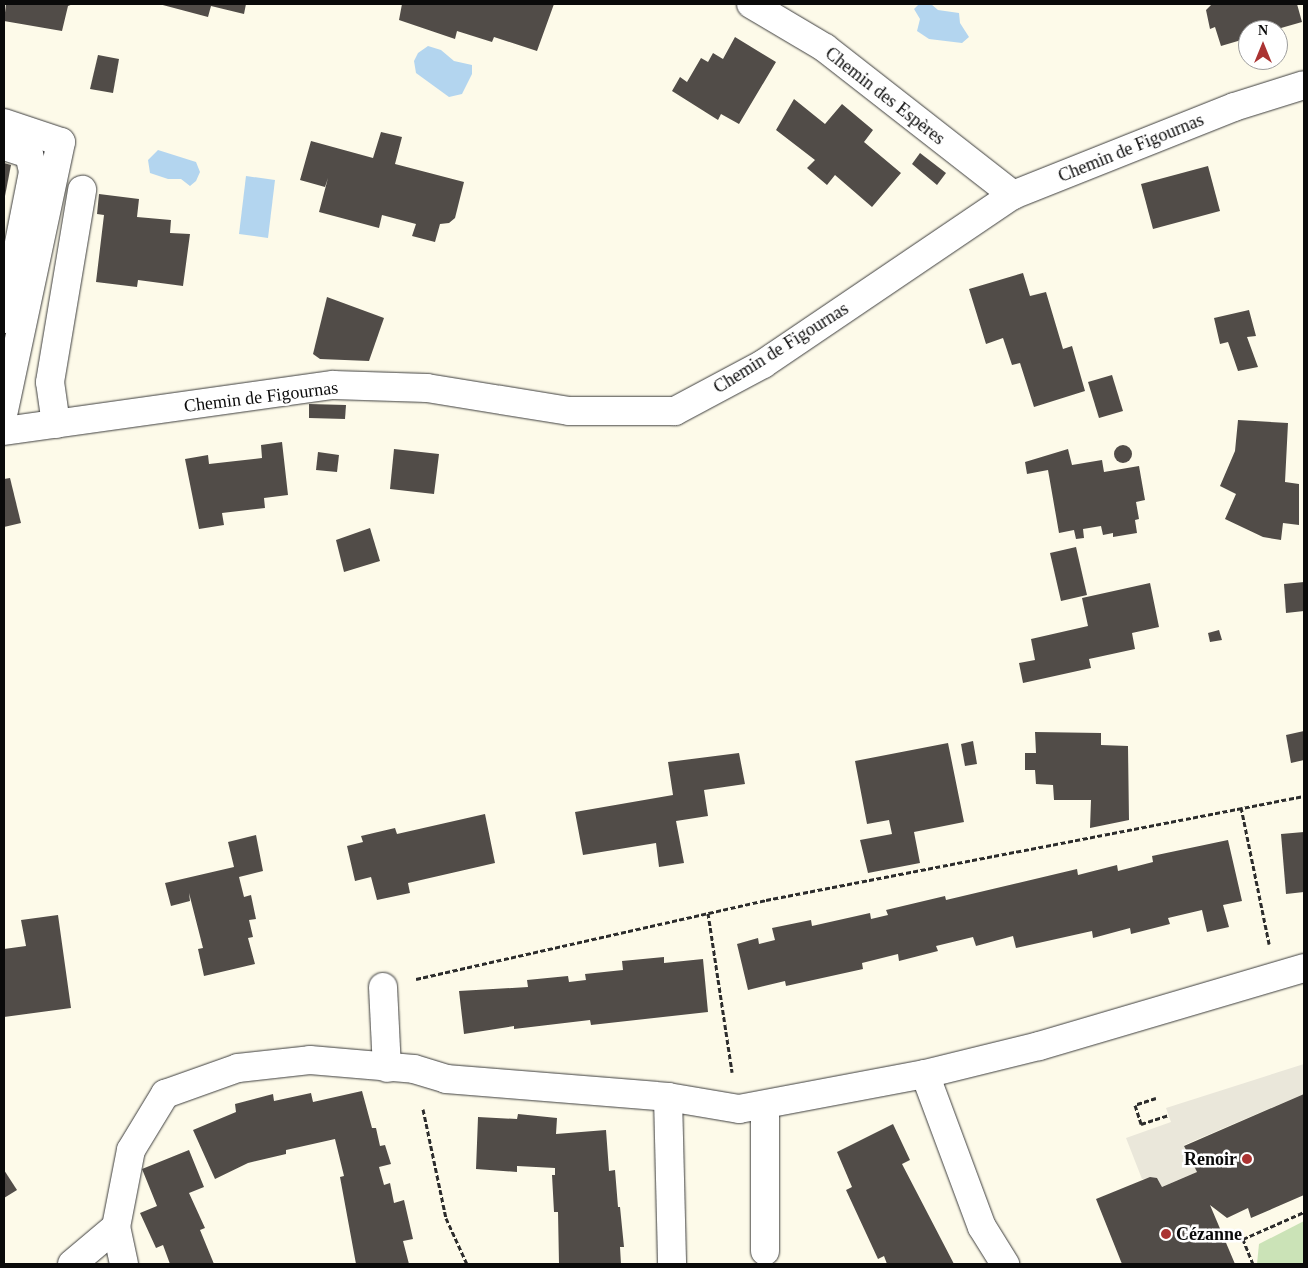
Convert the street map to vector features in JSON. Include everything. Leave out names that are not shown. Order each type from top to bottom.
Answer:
[{"type":"street","name":"Chemin des Espères","points":[[752,4],[825,48],[1013,196]]},
{"type":"street","name":"Chemin de Figournas","points":[[4,431],[333,385],[427,388],[569,411],[675,411],[763,364],[1013,196],[1234,106],[1304,85]]},
{"type":"street","points":[[4,123],[61,142],[4,411]]},
{"type":"street","points":[[4,146],[29,154],[34,172],[4,319]]},
{"type":"street","points":[[56,424],[50,382],[82,190]]},
{"type":"street","points":[[124,1264],[116,1227],[131,1150],[164,1094],[238,1068],[310,1060],[414,1069],[446,1078],[668,1097],[752,1108],[924,1074],[1057,1041],[1304,968]]},
{"type":"street","points":[[383,987],[387,1068]]},
{"type":"street","points":[[924,1074],[982,1227],[1006,1264]]},
{"type":"street","points":[[668,1097],[672,1264]]},
{"type":"street","points":[[752,1108],[764,1251]]},
{"type":"street","points":[[72,1264],[116,1227]]},
{"type":"path","points":[[383,987],[708,912],[1304,796]]},
{"type":"path","points":[[1241,807],[1277,976]]},
{"type":"path","points":[[708,912],[752,1108]]},
{"type":"path","points":[[414,1069],[446,1218],[467,1264]]},
{"type":"path","points":[[1156,1098],[1135,1105],[1141,1124],[1168,1115]]},
{"type":"path","points":[[1253,1264],[1243,1239],[1304,1212]]},
{"type":"green space","points":[[1304,1221],[1304,1264],[1257,1264],[1259,1244]]},
{"type":"shaded area","points":[[1304,1064],[1304,1094],[1184,1145],[1197,1172],[1162,1187],[1157,1178],[1142,1179],[1126,1138],[1171,1122],[1166,1108]]},
{"type":"water","points":[[919,4],[931,4],[938,10],[959,13],[960,23],[969,37],[962,43],[929,39],[917,31],[920,19],[914,9]]},
{"type":"water","points":[[428,46],[441,50],[454,61],[472,65],[472,74],[462,94],[449,97],[416,73],[414,61],[418,53]]},
{"type":"water","points":[[158,150],[196,162],[200,172],[196,181],[190,186],[181,179],[168,179],[150,173],[148,160]]},
{"type":"water","points":[[246,176],[275,180],[268,238],[239,234]]},
{"type":"building","points":[[6,4],[73,4],[68,6],[62,31],[4,21]]},
{"type":"building","points":[[159,4],[246,4],[244,14],[211,6],[208,17]]},
{"type":"building","points":[[402,4],[554,4],[537,51],[494,37],[492,42],[457,31],[455,39],[399,20]]},
{"type":"building","points":[[1212,4],[1297,4],[1302,22],[1288,26],[1288,20],[1238,20],[1238,41],[1221,46],[1215,27],[1210,29],[1206,10]]},
{"type":"building","points":[[735,37],[776,62],[739,124],[721,114],[718,120],[672,91],[680,77],[687,82],[701,58],[708,62],[713,53],[723,59]]},
{"type":"building","points":[[98,55],[119,59],[113,93],[90,89]]},
{"type":"building","points":[[794,99],[825,124],[842,104],[873,130],[864,142],[901,173],[872,207],[835,175],[827,185],[807,168],[815,160],[776,130]]},
{"type":"building","points":[[381,132],[402,137],[395,164],[464,182],[455,218],[449,223],[440,224],[435,242],[412,236],[416,224],[382,215],[379,228],[319,212],[328,178],[325,187],[300,180],[311,141],[373,158]]},
{"type":"building","points":[[920,153],[946,173],[937,185],[912,164]]},
{"type":"building","points":[[4,163],[11,165],[5,196],[4,196]]},
{"type":"building","points":[[1208,166],[1220,211],[1153,229],[1141,184]]},
{"type":"building","points":[[99,194],[139,199],[137,217],[171,220],[170,233],[190,234],[183,286],[138,280],[137,287],[96,282],[104,215],[97,214]]},
{"type":"building","points":[[1023,273],[1030,296],[1046,292],[1063,349],[1072,346],[1085,391],[1034,407],[1020,363],[1012,365],[1003,338],[986,344],[969,289]]},
{"type":"building","points":[[327,297],[384,318],[369,361],[320,359],[313,354]]},
{"type":"building","points":[[1249,310],[1256,336],[1247,337],[1258,367],[1238,371],[1228,342],[1220,344],[1214,318]]},
{"type":"building","points":[[1112,375],[1123,411],[1099,418],[1088,382]]},
{"type":"building","points":[[309,404],[346,405],[345,419],[309,418]]},
{"type":"building","points":[[1238,420],[1288,423],[1285,482],[1299,484],[1299,525],[1283,523],[1281,540],[1263,537],[1225,519],[1236,494],[1220,486],[1235,451]]},
{"type":"building","points":[[282,442],[288,495],[264,498],[265,508],[222,513],[224,525],[199,529],[185,459],[208,455],[209,464],[262,458],[261,445]]},
{"type":"building","points":[[1119,445],[1127,445],[1132,450],[1130,461],[1119,463],[1114,458],[1114,450]]},
{"type":"building","points":[[394,449],[439,454],[434,494],[390,489]]},
{"type":"building","points":[[1068,449],[1072,465],[1102,460],[1104,472],[1139,466],[1145,500],[1136,502],[1139,519],[1135,520],[1137,533],[1113,537],[1113,533],[1103,535],[1101,526],[1083,529],[1084,538],[1076,539],[1074,530],[1059,533],[1048,470],[1027,474],[1025,462]]},
{"type":"building","points":[[318,452],[339,455],[337,472],[316,470]]},
{"type":"building","points":[[10,478],[21,523],[4,527],[4,479]]},
{"type":"building","points":[[370,528],[380,561],[344,572],[336,540]]},
{"type":"building","points":[[1076,547],[1087,595],[1061,601],[1050,553]]},
{"type":"building","points":[[1304,582],[1304,611],[1286,613],[1284,584]]},
{"type":"building","points":[[1150,583],[1159,627],[1132,633],[1135,649],[1089,659],[1091,668],[1023,683],[1019,663],[1035,660],[1031,639],[1088,626],[1082,598]]},
{"type":"building","points":[[1219,630],[1222,640],[1210,642],[1208,633]]},
{"type":"building","points":[[1304,731],[1304,760],[1291,763],[1286,735]]},
{"type":"building","points":[[1035,732],[1101,733],[1101,745],[1128,746],[1129,820],[1090,828],[1091,800],[1054,800],[1053,785],[1036,784],[1035,770],[1025,770],[1025,753],[1036,753]]},
{"type":"building","points":[[973,741],[977,764],[965,766],[961,744]]},
{"type":"building","points":[[948,743],[964,822],[914,832],[920,863],[868,873],[860,840],[892,834],[889,820],[867,824],[855,761]]},
{"type":"building","points":[[739,753],[745,784],[704,790],[708,816],[676,821],[684,863],[659,867],[656,843],[583,855],[575,812],[673,795],[668,762]]},
{"type":"building","points":[[485,814],[495,863],[408,883],[410,893],[377,900],[371,877],[355,881],[347,846],[363,842],[361,836],[395,828],[397,834]]},
{"type":"building","points":[[1304,832],[1304,892],[1286,894],[1281,834]]},
{"type":"building","points":[[256,835],[263,871],[239,877],[244,897],[251,895],[256,919],[249,920],[253,937],[248,938],[255,964],[204,976],[198,949],[203,948],[189,893],[190,901],[171,906],[165,883],[234,867],[228,842]]},
{"type":"building","points":[[1228,840],[1242,901],[1223,905],[1229,927],[1207,932],[1202,910],[1168,918],[1170,924],[1131,934],[1130,928],[1093,938],[1092,931],[1016,948],[1013,936],[976,946],[973,937],[936,946],[938,951],[899,961],[898,954],[862,963],[863,969],[786,986],[785,981],[748,990],[737,944],[758,938],[759,944],[775,940],[772,928],[811,920],[812,926],[870,913],[871,919],[888,915],[886,910],[945,896],[946,900],[1077,869],[1078,875],[1117,865],[1118,871],[1153,862],[1152,856]]},
{"type":"building","points":[[58,915],[71,1008],[4,1017],[4,949],[26,946],[21,920]]},
{"type":"building","points":[[664,957],[664,963],[703,959],[708,1012],[591,1025],[590,1020],[514,1029],[514,1026],[464,1034],[459,991],[528,987],[527,980],[568,976],[569,982],[586,980],[585,974],[623,970],[622,961]]},
{"type":"building","points":[[362,1091],[372,1128],[376,1128],[380,1146],[385,1145],[391,1164],[379,1167],[384,1185],[390,1183],[394,1203],[404,1200],[413,1239],[403,1241],[409,1264],[356,1264],[340,1177],[344,1176],[335,1139],[286,1150],[286,1154],[248,1163],[215,1179],[193,1130],[236,1112],[235,1104],[273,1094],[274,1101],[311,1093],[313,1102]]},
{"type":"building","points":[[1304,1094],[1304,1195],[1251,1218],[1248,1208],[1227,1218],[1210,1205],[1235,1264],[1122,1264],[1096,1199],[1150,1177],[1157,1178],[1162,1187],[1197,1172],[1184,1146]]},
{"type":"building","points":[[518,1114],[557,1118],[556,1134],[606,1130],[609,1171],[615,1170],[618,1207],[620,1207],[624,1247],[620,1247],[621,1264],[559,1264],[558,1212],[554,1212],[552,1175],[555,1175],[555,1168],[517,1166],[517,1172],[476,1169],[478,1117],[517,1119]]},
{"type":"building","points":[[893,1124],[910,1160],[902,1164],[954,1264],[887,1264],[884,1256],[878,1259],[846,1190],[852,1187],[837,1152]]},
{"type":"building","points":[[189,1150],[204,1187],[189,1193],[205,1228],[200,1230],[214,1264],[170,1264],[163,1245],[156,1248],[140,1213],[157,1206],[142,1169]]},
{"type":"building","points":[[4,1170],[17,1190],[4,1198]]},
{"type":"place","name":"Renoir","points":[[1247,1159]]},
{"type":"place","name":"Cézanne","points":[[1166,1234]]}]
